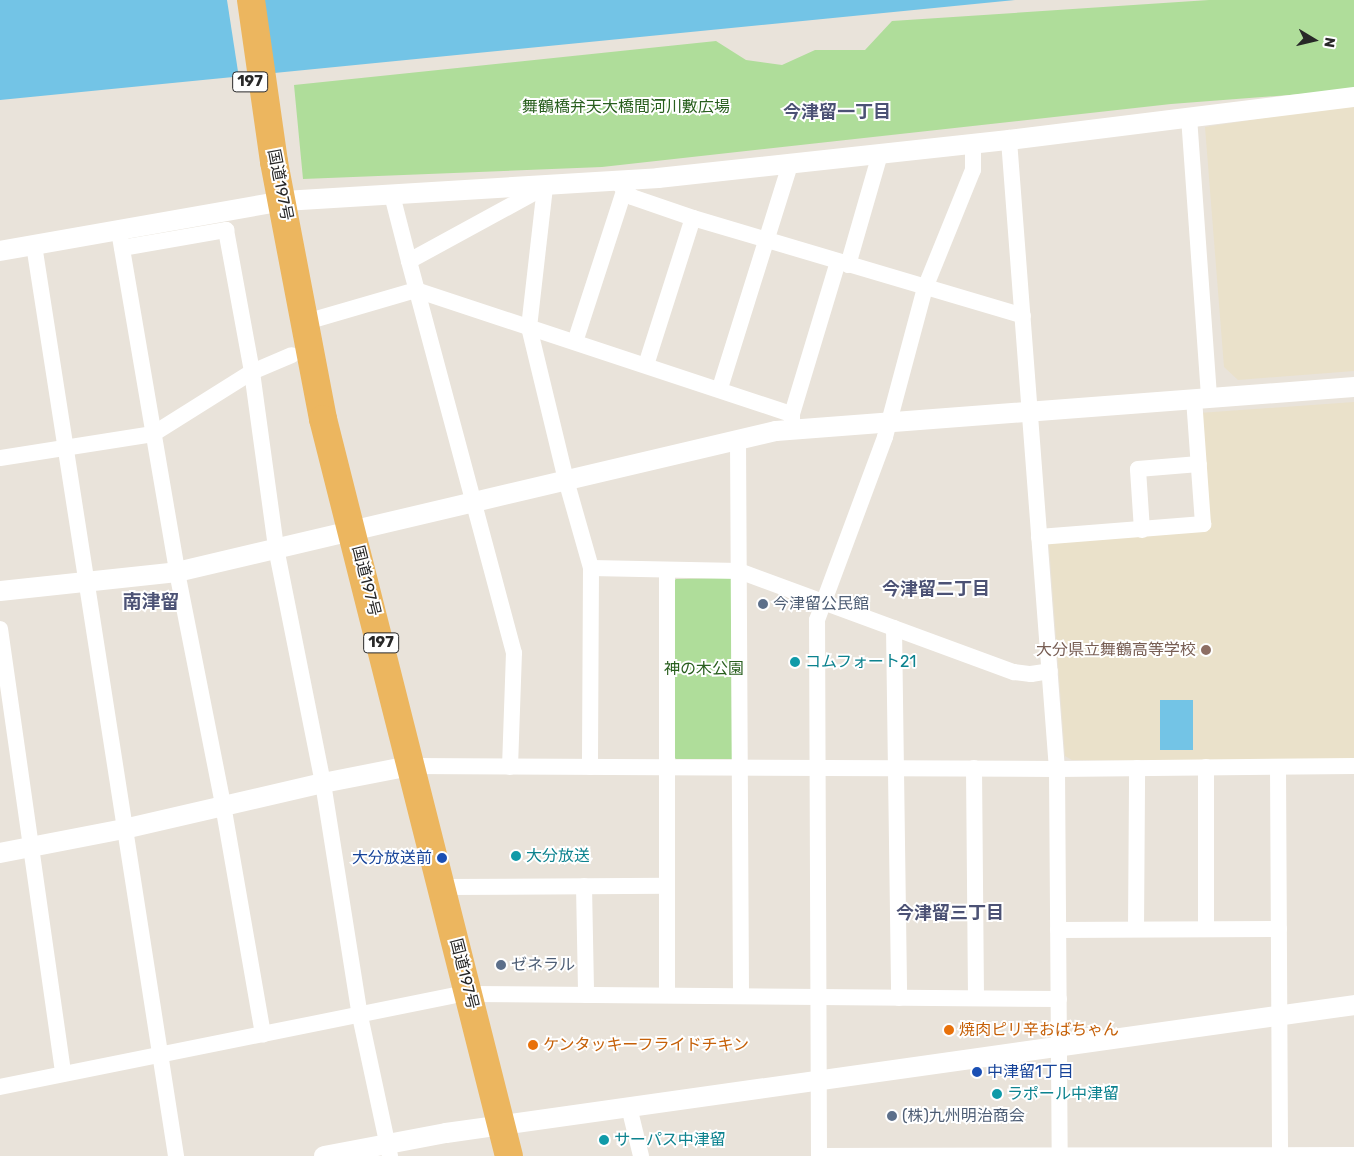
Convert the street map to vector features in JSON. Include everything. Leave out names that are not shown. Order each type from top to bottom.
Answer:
[{"type":"highway","name":"国道197号","points":[[239,0],[276,202],[306,322],[344,533]]},
{"type":"highway","name":"国道197号","points":[[252,0],[268,163]]},
{"type":"highway","name":"国道197号","points":[[276,202],[292,355],[344,533],[493,1126],[509,1156]]},
{"type":"highway","name":"国道197号","points":[[403,767],[442,886],[461,995]]},
{"type":"highway","name":"国道197号","points":[[492,1156],[493,1126]]},
{"type":"street","points":[[120,239],[276,202],[545,187],[620,187],[790,164],[1009,140],[1354,97]]},
{"type":"street","points":[[1040,537],[1203,524],[1199,464],[1202,398],[1189,117]]},
{"type":"street","points":[[1009,140],[1057,769],[1060,1156]]},
{"type":"street","points":[[973,144],[973,170],[925,288],[890,421],[817,620],[819,1156],[1354,1155]]},
{"type":"street","points":[[792,422],[880,154]]},
{"type":"street","points":[[720,388],[790,164]]},
{"type":"street","points":[[410,261],[545,187]]},
{"type":"street","points":[[545,187],[529,327],[566,480],[591,568],[590,767]]},
{"type":"street","points":[[620,187],[632,198],[693,218],[1023,316]]},
{"type":"street","points":[[575,342],[620,187]]},
{"type":"street","points":[[392,195],[514,653],[510,767]]},
{"type":"street","points":[[646,365],[693,218]]},
{"type":"street","points":[[0,251],[34,245],[226,230],[252,372],[276,548],[323,783],[360,1016],[389,1150]]},
{"type":"street","points":[[120,239],[177,572],[223,805],[263,1035]]},
{"type":"street","points":[[34,245],[176,1156]]},
{"type":"street","points":[[306,322],[416,290],[720,388],[792,422]]},
{"type":"street","points":[[0,458],[153,434],[252,372],[292,355]]},
{"type":"street","points":[[0,590],[177,572],[738,439],[792,422],[890,421],[1354,387]]},
{"type":"street","points":[[738,439],[741,996]]},
{"type":"street","points":[[1142,530],[1138,469],[1199,464]]},
{"type":"street","points":[[591,568],[739,571],[1014,672],[1031,674],[1050,672]]},
{"type":"street","points":[[667,995],[668,571]]},
{"type":"street","points":[[894,628],[899,998]]},
{"type":"street","points":[[0,629],[63,1074]]},
{"type":"street","points":[[0,853],[124,829],[223,805],[403,767],[1057,769],[1354,766]]},
{"type":"street","points":[[1206,767],[1206,929]]},
{"type":"street","points":[[1278,767],[1280,1156]]},
{"type":"street","points":[[974,768],[976,998]]},
{"type":"street","points":[[1136,929],[1137,768]]},
{"type":"street","points":[[442,886],[667,886]]},
{"type":"street","points":[[584,886],[586,994]]},
{"type":"street","points":[[1058,930],[1279,928]]},
{"type":"street","points":[[0,1087],[461,995],[586,994],[1059,999]]},
{"type":"street","points":[[324,1156],[389,1150],[493,1126],[1354,1004]]},
{"type":"street","points":[[629,1107],[642,1156]]},
{"type":"shaded area","points":[[1354,104],[1354,371],[1238,380],[1224,367],[1205,127]]},
{"type":"shaded area","name":"大分県立舞鶴高等学校","points":[[1354,402],[1354,759],[1152,761],[1072,760],[1065,756],[1049,545],[1053,540],[1208,528],[1199,413]]},
{"type":"green space","name":"舞鶴橋弁天大橋間河川敷広場","points":[[1209,0],[1354,0],[1354,90],[1171,104],[602,167],[303,179],[294,85],[716,41],[746,60],[782,65],[815,50],[865,50],[892,21]]},
{"type":"green space","name":"神の木公園","points":[[731,578],[732,759],[676,759],[671,754],[672,583],[676,579]]},
{"type":"water","points":[[0,0],[1015,0],[0,100]]},
{"type":"water","points":[[1160,700],[1193,700],[1193,750],[1160,750]]},
{"type":"pier","points":[[227,0],[264,0],[275,74],[239,78]]},
{"type":"place","name":"今津留公民館","points":[[763,604]]},
{"type":"place","name":"大分県立舞鶴高等学校","points":[[1206,650]]},
{"type":"place","name":"コムフォート21","points":[[795,662]]},
{"type":"place","name":"大分放送","points":[[516,856]]},
{"type":"place","name":"大分放送前","points":[[442,858]]},
{"type":"place","name":"ゼネラル","points":[[501,965]]},
{"type":"place","name":"焼肉ピリ辛おばちゃん","points":[[949,1030]]},
{"type":"place","name":"ケンタッキーフライドチキン","points":[[533,1045]]},
{"type":"place","name":"中津留1丁目","points":[[977,1072]]},
{"type":"place","name":"ラポール中津留","points":[[997,1094]]},
{"type":"place","name":"(株)九州明治商会","points":[[892,1116]]},
{"type":"place","name":"サーパス中津留","points":[[604,1140]]},
{"type":"district","name":"今津留一丁目","points":[[837,112]]},
{"type":"district","name":"今津留二丁目","points":[[936,589]]},
{"type":"district","name":"南津留","points":[[151,602]]},
{"type":"district","name":"今津留三丁目","points":[[950,913]]}]
